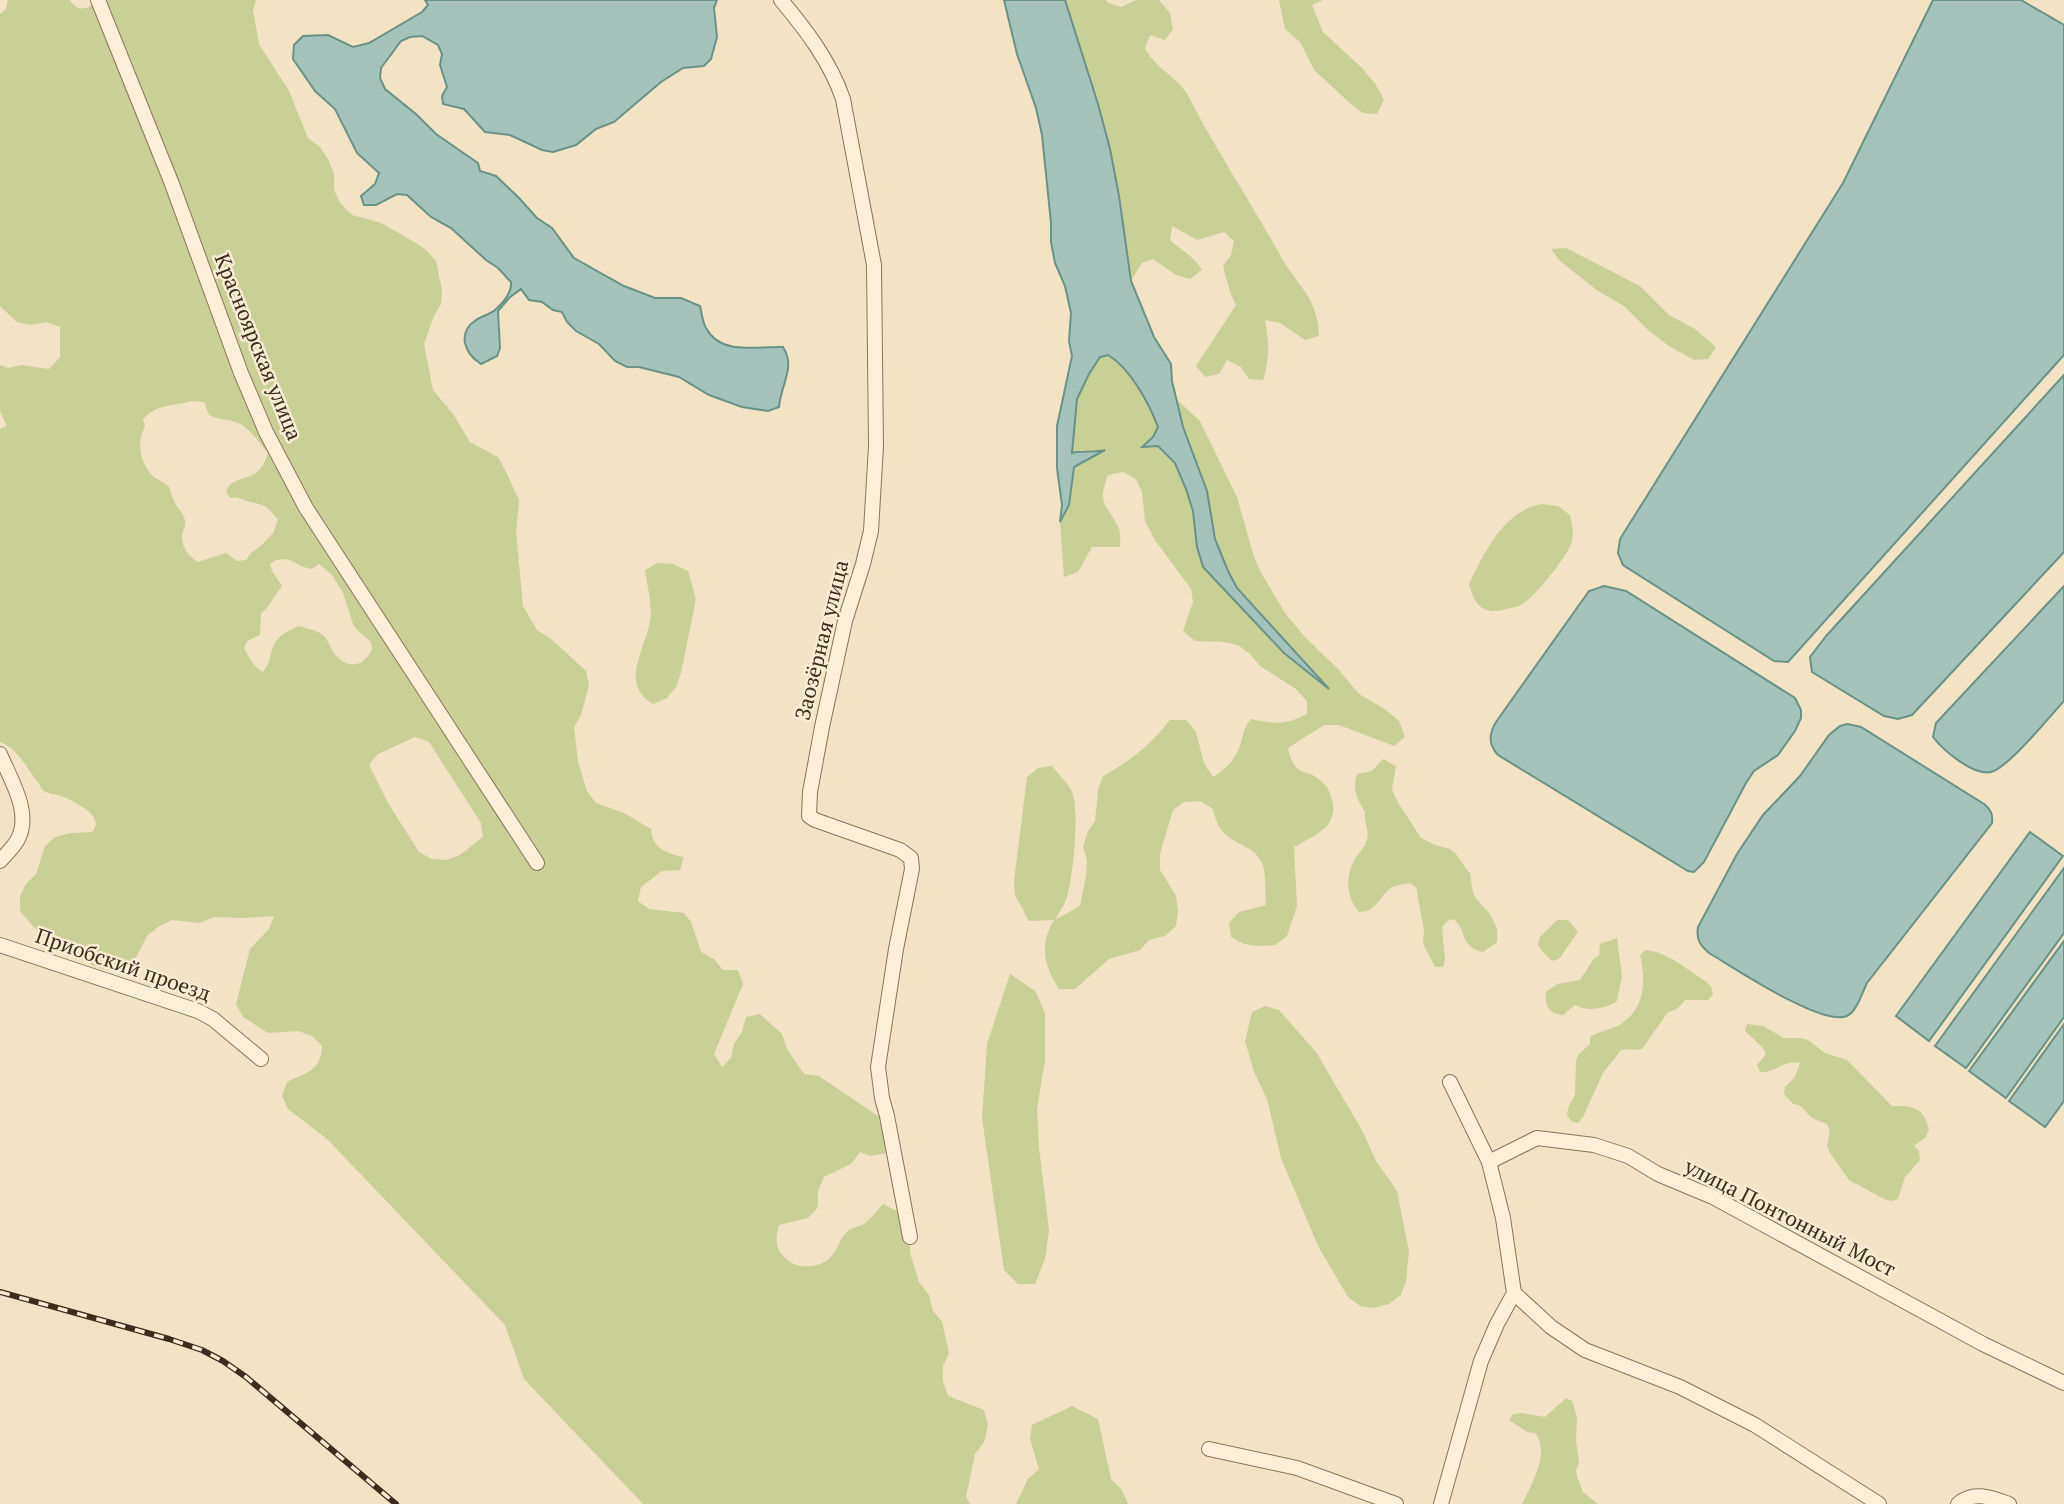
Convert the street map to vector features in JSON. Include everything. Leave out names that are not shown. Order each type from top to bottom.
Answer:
[{"type":"street","name":"Красноярская улица","points":[[98,0],[172,184],[241,373],[266,432],[306,508],[537,863]]},
{"type":"street","name":"Заозёрная улица","points":[[781,0],[828,62],[837,81],[843,99],[874,265],[876,446],[871,531],[845,621],[810,792],[809,816],[900,850],[911,858],[912,869],[878,1067],[909,1237]]},
{"type":"street","points":[[0,754],[21,805],[22,826],[18,840],[0,861]]},
{"type":"street","name":"Приобский проезд","points":[[0,945],[198,1011],[213,1019],[261,1059]]},
{"type":"street","points":[[1441,1504],[1481,1361],[1514,1293],[1503,1218],[1489,1161],[1450,1082]]},
{"type":"street","name":"улица Понтонный Мост","points":[[1489,1161],[1537,1138],[1594,1146],[1628,1156],[1658,1174],[1713,1197],[1983,1344],[2064,1383]]},
{"type":"street","points":[[1514,1293],[1551,1327],[1585,1350],[1679,1387],[1755,1425],[1880,1504]]},
{"type":"street","points":[[1209,1449],[1297,1468],[1396,1504]]},
{"type":"street","points":[[1958,1504],[1976,1495],[2009,1504]]},
{"type":"green space","points":[[8,0],[70,0],[73,5],[81,8],[101,0],[256,0],[253,10],[259,44],[289,91],[308,138],[320,147],[329,161],[334,174],[334,190],[340,203],[352,215],[381,223],[411,240],[425,249],[436,261],[442,290],[441,304],[424,344],[433,390],[453,414],[470,442],[498,457],[519,500],[516,532],[523,606],[537,630],[550,638],[586,671],[589,685],[581,715],[574,727],[578,762],[587,791],[596,803],[624,813],[651,829],[654,841],[662,849],[684,857],[680,870],[662,871],[641,887],[638,901],[649,909],[684,913],[691,922],[701,952],[714,959],[723,970],[738,970],[743,984],[714,1054],[722,1067],[731,1058],[746,1017],[760,1014],[782,1034],[787,1049],[804,1074],[819,1076],[881,1118],[887,1136],[886,1153],[871,1156],[860,1152],[851,1164],[824,1177],[818,1191],[818,1207],[808,1218],[779,1225],[778,1248],[791,1263],[818,1265],[830,1258],[846,1232],[864,1224],[883,1204],[897,1211],[910,1237],[910,1253],[919,1282],[929,1295],[933,1311],[942,1322],[949,1353],[943,1366],[943,1381],[948,1396],[984,1410],[988,1425],[984,1442],[975,1454],[966,1497],[970,1504],[643,1504],[524,1379],[505,1325],[327,1139],[288,1109],[282,1096],[287,1082],[316,1066],[322,1046],[312,1036],[298,1031],[268,1033],[243,1017],[236,1004],[250,949],[269,929],[274,916],[215,917],[199,923],[172,920],[147,936],[132,965],[117,971],[88,963],[38,932],[20,911],[20,896],[26,884],[36,874],[45,846],[55,837],[92,832],[95,820],[80,805],[43,790],[17,754],[0,742],[0,429],[7,426],[0,411],[0,365],[8,368],[22,365],[49,369],[60,357],[60,327],[46,322],[31,325],[17,322],[0,306],[0,14],[6,9]],"holes":[[[192,401],[204,402],[209,415],[243,426],[268,453],[259,471],[235,481],[226,491],[230,498],[265,506],[278,520],[273,533],[246,560],[237,561],[226,553],[198,562],[192,557],[182,540],[185,520],[170,489],[149,472],[143,460],[140,446],[145,427],[143,420],[159,408]],[[284,559],[312,569],[319,564],[332,575],[343,593],[353,624],[371,642],[372,650],[365,660],[356,664],[346,663],[336,656],[323,635],[299,626],[285,633],[275,643],[263,672],[254,664],[244,648],[247,641],[260,635],[261,613],[282,586],[270,564]],[[415,737],[429,742],[481,823],[483,837],[460,855],[447,860],[432,859],[419,852],[388,803],[369,765],[378,754]]]},
{"type":"green space","points":[[1065,0],[1106,0],[1121,7],[1136,0],[1159,0],[1170,13],[1173,29],[1165,40],[1150,35],[1145,48],[1154,61],[1186,92],[1315,311],[1319,336],[1305,340],[1280,323],[1265,320],[1268,351],[1263,380],[1249,379],[1241,367],[1227,360],[1219,374],[1205,377],[1196,366],[1236,305],[1223,266],[1231,255],[1234,241],[1224,232],[1197,240],[1172,226],[1170,240],[1202,270],[1190,279],[1176,275],[1153,259],[1142,263],[1131,281],[1110,149]]},
{"type":"green space","points":[[1279,0],[1323,0],[1312,5],[1323,32],[1363,69],[1376,85],[1384,100],[1377,114],[1363,113],[1314,70],[1300,42],[1285,29]]},
{"type":"green space","points":[[1566,248],[1640,286],[1669,315],[1695,329],[1716,347],[1708,359],[1694,360],[1669,346],[1624,306],[1598,291],[1560,261],[1551,249]]},
{"type":"green space","points":[[1108,355],[1124,368],[1138,387],[1158,427],[1153,437],[1143,446],[1158,446],[1175,463],[1193,511],[1197,547],[1203,567],[1284,653],[1323,683],[1237,588],[1228,571],[1215,539],[1207,491],[1183,427],[1176,399],[1200,421],[1237,497],[1260,571],[1285,613],[1359,694],[1399,721],[1405,737],[1394,746],[1339,725],[1324,725],[1288,748],[1297,769],[1315,777],[1327,787],[1333,809],[1332,817],[1323,830],[1294,847],[1297,906],[1287,936],[1275,945],[1244,944],[1231,937],[1229,923],[1239,912],[1266,905],[1264,870],[1258,857],[1223,832],[1213,809],[1200,801],[1184,802],[1173,810],[1160,854],[1160,870],[1176,896],[1176,926],[1165,936],[1149,940],[1140,950],[1109,959],[1075,989],[1059,989],[1045,955],[1046,938],[1054,920],[1029,921],[1015,895],[1014,881],[1027,777],[1038,768],[1052,766],[1072,792],[1074,801],[1075,846],[1071,877],[1066,900],[1056,919],[1080,906],[1087,860],[1083,847],[1087,833],[1095,821],[1098,790],[1103,776],[1140,752],[1170,720],[1186,720],[1196,732],[1204,763],[1213,777],[1235,756],[1251,719],[1279,723],[1307,714],[1307,701],[1296,689],[1260,666],[1238,645],[1195,641],[1183,631],[1193,602],[1191,589],[1155,540],[1145,521],[1142,492],[1136,479],[1123,472],[1108,475],[1103,493],[1105,504],[1119,529],[1120,547],[1092,547],[1078,572],[1064,577],[1060,522],[1069,505],[1074,466],[1101,452],[1082,450],[1072,454],[1077,399],[1100,357]]},
{"type":"green space","points":[[1542,504],[1558,506],[1570,515],[1573,534],[1569,548],[1550,576],[1528,600],[1512,608],[1486,610],[1477,603],[1469,584],[1482,559],[1506,524],[1528,508]]},
{"type":"green space","points":[[658,563],[673,564],[688,571],[696,599],[676,687],[667,698],[653,704],[642,695],[636,674],[651,614],[645,570]]},
{"type":"green space","points":[[1383,759],[1396,766],[1392,790],[1421,838],[1450,849],[1470,874],[1473,893],[1490,914],[1497,928],[1497,942],[1483,952],[1470,946],[1454,919],[1447,921],[1442,927],[1445,960],[1443,967],[1435,967],[1423,944],[1424,930],[1416,887],[1410,883],[1392,887],[1374,906],[1365,911],[1359,912],[1352,901],[1348,889],[1349,876],[1368,836],[1365,812],[1356,794],[1357,774],[1372,771]]},
{"type":"green space","points":[[1557,920],[1568,920],[1578,932],[1559,959],[1552,961],[1538,944],[1540,937]]},
{"type":"green space","points":[[1617,938],[1622,976],[1617,1001],[1596,1009],[1575,1005],[1563,1015],[1551,1011],[1547,1005],[1546,992],[1557,984],[1580,980],[1599,955],[1600,944]]},
{"type":"green space","points":[[1645,950],[1669,957],[1711,986],[1713,994],[1708,1000],[1685,1000],[1678,1008],[1668,1012],[1642,1049],[1621,1050],[1603,1073],[1583,1117],[1578,1123],[1571,1121],[1567,1115],[1575,1095],[1576,1060],[1590,1044],[1590,1037],[1621,1024],[1632,1015],[1642,991],[1640,955]]},
{"type":"green space","points":[[1010,974],[1035,991],[1045,1013],[1045,1060],[1037,1109],[1049,1231],[1045,1259],[1035,1284],[1018,1284],[1004,1270],[982,1118],[987,1044]]},
{"type":"green space","points":[[1265,1006],[1279,1010],[1316,1052],[1363,1132],[1376,1161],[1397,1191],[1409,1252],[1406,1281],[1401,1295],[1389,1304],[1374,1308],[1360,1306],[1348,1297],[1318,1246],[1281,1158],[1267,1099],[1254,1072],[1245,1041],[1252,1012]]},
{"type":"green space","points":[[1747,1024],[1763,1026],[1784,1038],[1808,1040],[1825,1053],[1847,1060],[1892,1106],[1911,1107],[1924,1116],[1929,1129],[1926,1137],[1914,1146],[1919,1151],[1920,1160],[1905,1177],[1898,1199],[1884,1199],[1849,1180],[1827,1146],[1830,1131],[1827,1124],[1811,1117],[1784,1094],[1785,1087],[1795,1077],[1800,1063],[1790,1063],[1760,1072],[1757,1065],[1766,1054],[1745,1031]]},
{"type":"green space","points":[[1566,1398],[1572,1401],[1577,1417],[1577,1477],[1583,1492],[1598,1504],[1522,1504],[1538,1468],[1541,1449],[1535,1433],[1527,1432],[1509,1420],[1513,1414],[1521,1413],[1545,1417]]},
{"type":"green space","points":[[1072,1406],[1098,1419],[1111,1479],[1122,1490],[1128,1504],[1016,1504],[1028,1479],[1039,1469],[1030,1439],[1032,1425]]},
{"type":"water","points":[[425,0],[717,0],[714,8],[717,37],[711,59],[704,66],[683,68],[661,82],[614,122],[596,129],[576,145],[553,152],[542,150],[510,135],[485,132],[464,109],[443,104],[442,96],[447,87],[440,65],[442,54],[438,45],[422,36],[401,41],[381,68],[380,78],[385,89],[436,134],[478,163],[480,171],[496,176],[537,218],[552,228],[574,258],[624,286],[655,298],[681,298],[700,306],[706,328],[721,343],[740,348],[783,347],[787,354],[788,369],[779,407],[768,411],[742,407],[709,395],[679,377],[639,367],[627,367],[615,361],[599,344],[576,331],[562,312],[553,310],[542,302],[529,300],[521,289],[498,311],[500,348],[497,356],[481,364],[470,354],[465,343],[466,331],[476,320],[501,304],[511,282],[451,228],[431,217],[407,195],[397,194],[376,205],[364,205],[361,196],[375,184],[379,173],[357,153],[335,109],[315,91],[293,59],[294,45],[303,36],[328,35],[353,47],[369,43],[422,12],[428,5]]},
{"type":"water","points":[[1004,0],[1065,0],[1110,149],[1131,281],[1154,337],[1171,364],[1172,381],[1183,427],[1207,491],[1215,539],[1237,588],[1329,689],[1284,653],[1203,567],[1197,547],[1193,511],[1175,463],[1158,446],[1142,447],[1153,437],[1158,427],[1138,387],[1124,368],[1108,355],[1100,357],[1077,399],[1072,453],[1105,450],[1074,467],[1069,505],[1060,522],[1062,505],[1057,468],[1057,426],[1072,356],[1069,341],[1071,313],[1051,242],[1042,135],[1036,108],[1017,54]]},
{"type":"water","points":[[1933,0],[2021,0],[2064,25],[2064,355],[1788,662],[1774,661],[1623,565],[1618,553],[1620,539],[1843,183]]},
{"type":"water","points":[[2064,375],[2064,552],[1912,715],[1898,719],[1884,716],[1812,672],[1810,657],[1827,635]]},
{"type":"water","points":[[1604,586],[1626,591],[1795,698],[1801,710],[1801,718],[1795,731],[1778,755],[1754,771],[1704,862],[1694,872],[1688,871],[1498,755],[1491,743],[1496,722],[1589,591]]},
{"type":"water","points":[[2064,586],[2064,701],[2018,752],[1998,768],[1984,772],[1967,766],[1933,737],[1936,723]]},
{"type":"water","points":[[1847,724],[1861,727],[1984,804],[1991,812],[1992,823],[1867,983],[1854,1010],[1847,1016],[1835,1017],[1799,1005],[1709,953],[1699,942],[1698,927],[1737,854],[1763,815],[1800,776],[1829,735]]},
{"type":"water","points":[[2030,832],[2063,856],[1929,1041],[1896,1016]]},
{"type":"water","points":[[2064,868],[2064,933],[1966,1068],[1935,1046]]},
{"type":"water","points":[[2064,941],[2064,1017],[2006,1098],[1969,1071]]},
{"type":"water","points":[[2064,1024],[2064,1101],[2045,1127],[2009,1101]]},
{"type":"railway","points":[[0,1292],[169,1339],[202,1350],[223,1361],[246,1377],[396,1504]]}]
